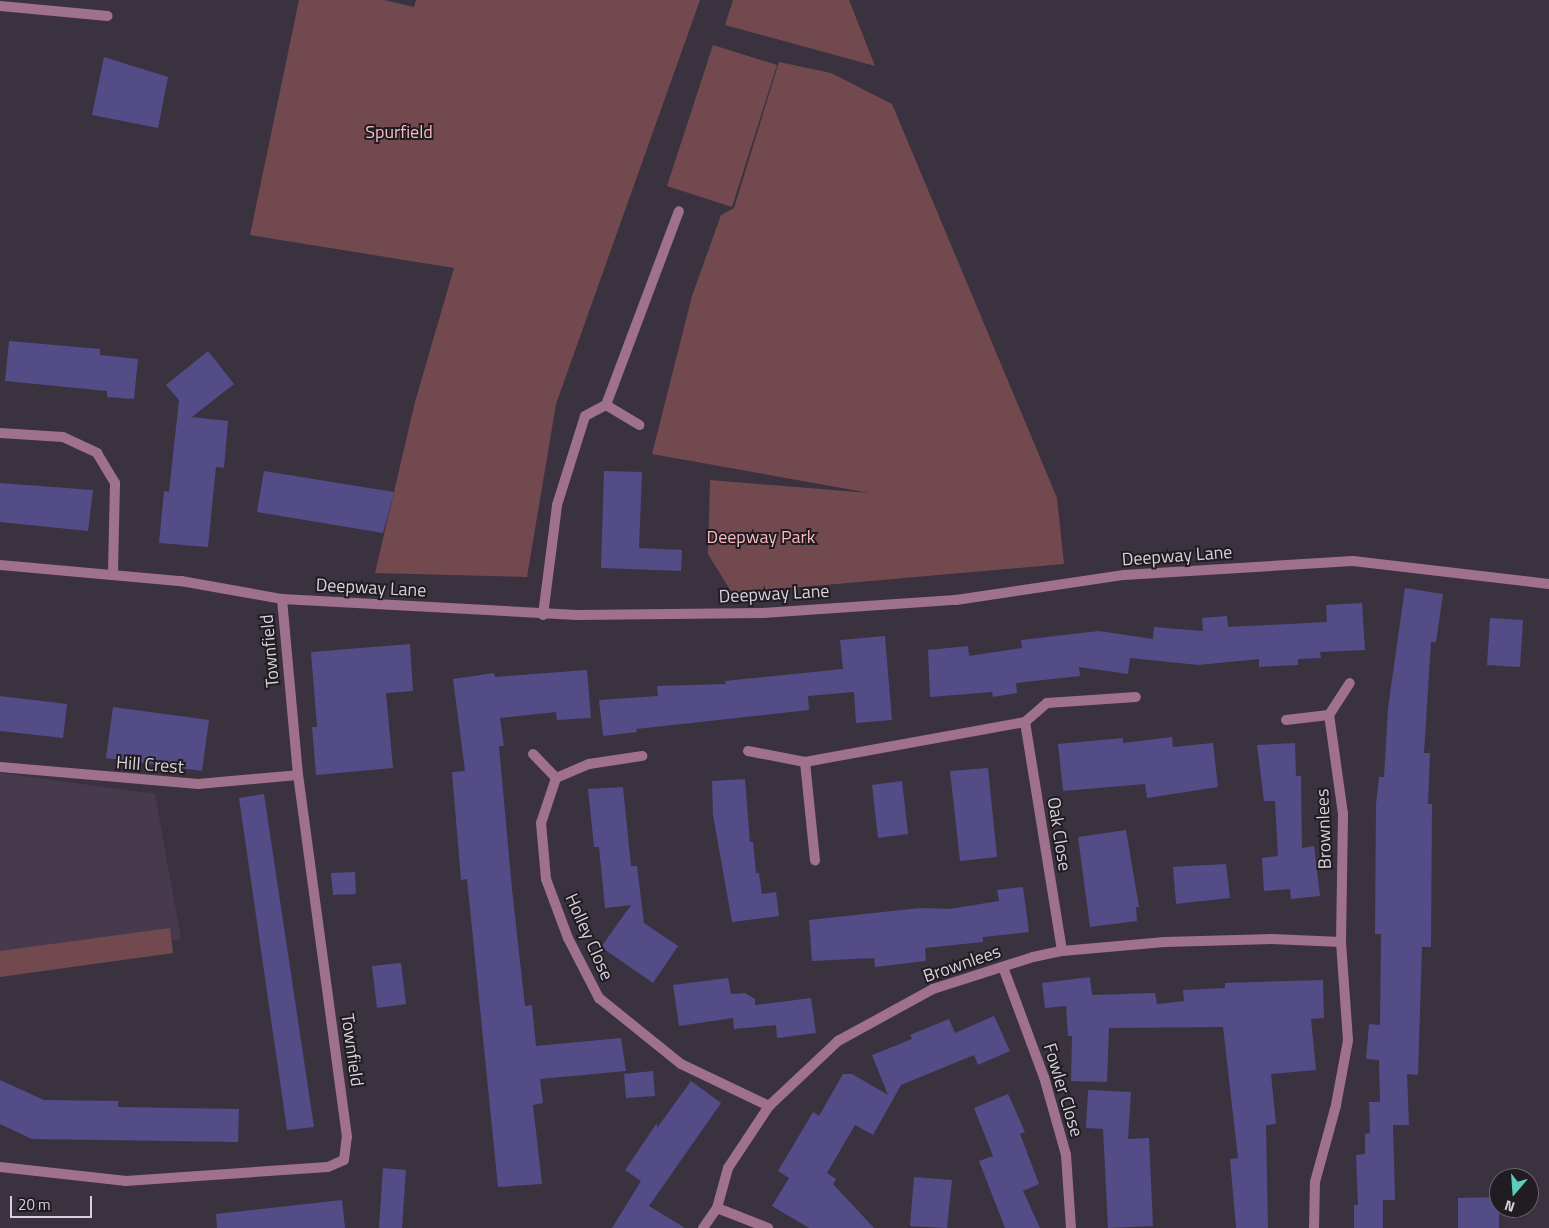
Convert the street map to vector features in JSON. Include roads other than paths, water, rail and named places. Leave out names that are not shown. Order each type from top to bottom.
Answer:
[{"type":"street","points":[[0,6],[108,16]]},
{"type":"street","points":[[543,614],[557,505],[585,416],[606,405],[679,211]]},
{"type":"street","points":[[606,405],[639,426]]},
{"type":"street","points":[[0,433],[63,437],[97,453],[115,483],[113,573]]},
{"type":"street","name":"Deepway Lane","points":[[0,565],[113,573],[282,599],[543,614],[763,612],[869,606],[956,600],[1124,575],[1352,561],[1549,584]]},
{"type":"street","name":"Townfield","points":[[0,1167],[126,1181],[328,1167],[344,1160],[347,1137],[298,775],[282,599]]},
{"type":"street","points":[[1286,720],[1329,716],[1350,684]]},
{"type":"street","points":[[748,751],[806,762],[1025,722],[1047,703],[1136,697]]},
{"type":"street","name":"Brownlees","points":[[1314,1228],[1315,1182],[1336,1105],[1348,1040],[1341,942],[1343,814],[1329,716]]},
{"type":"street","name":"Oak Close","points":[[1025,722],[1062,951]]},
{"type":"street","points":[[533,754],[556,778],[589,764],[642,756]]},
{"type":"street","points":[[806,762],[815,860]]},
{"type":"street","name":"Hill Crest","points":[[0,767],[198,784],[298,775]]},
{"type":"street","name":"Holley Close","points":[[556,778],[541,823],[546,879],[568,938],[599,998],[681,1064],[769,1106]]},
{"type":"street","name":"Brownlees","points":[[703,1228],[716,1208],[728,1168],[769,1106],[838,1041],[933,989],[1062,951],[1166,942],[1272,939],[1341,942]]},
{"type":"street","name":"Fowler Close","points":[[1003,967],[1044,1077],[1066,1155],[1071,1228]]},
{"type":"street","points":[[716,1208],[768,1228]]},
{"type":"park label","name":"Spurfield","points":[[399,132]]},
{"type":"park label","name":"Deepway Park","points":[[761,537]]}]
